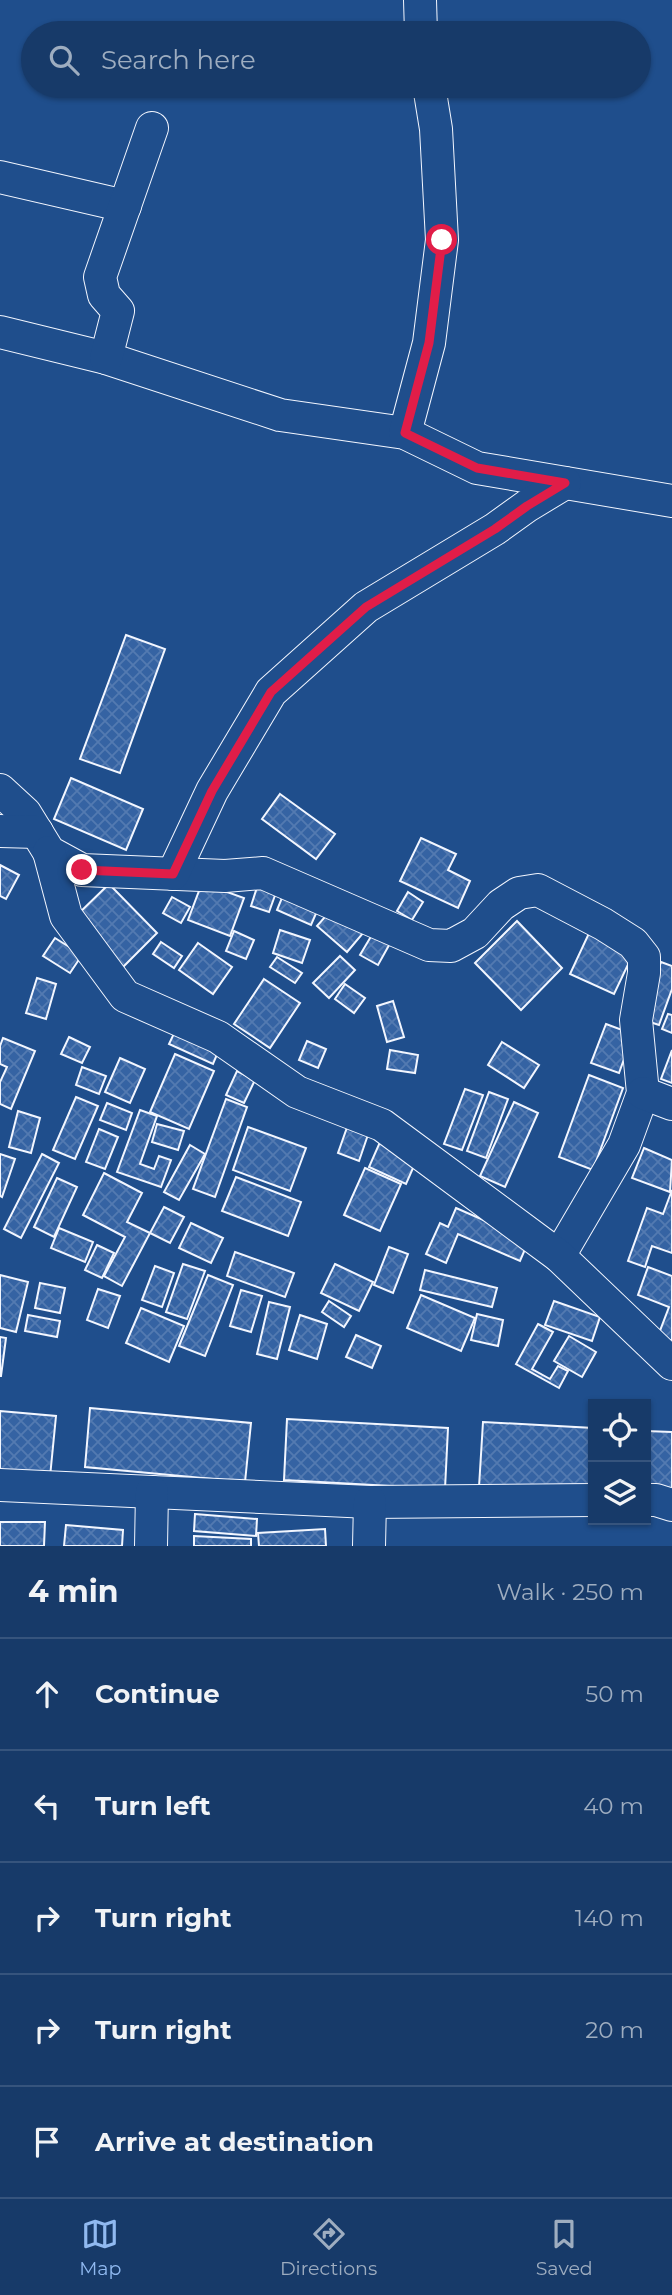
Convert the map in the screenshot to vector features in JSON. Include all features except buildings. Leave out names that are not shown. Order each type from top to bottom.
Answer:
[{"type":"street","points":[[420,0],[421,21]]},
{"type":"street","points":[[405,433],[429,343],[442,240],[436,129],[431,98]]},
{"type":"street","points":[[106,358],[118,311],[104,295],[100,277],[152,128]]},
{"type":"street","points":[[0,177],[125,206]]},
{"type":"street","points":[[0,332],[106,358],[280,415],[405,433],[477,468],[672,500]]},
{"type":"street","points":[[173,874],[212,791],[271,692],[366,607],[565,483]]},
{"type":"street","points":[[0,790],[25,813],[43,842],[66,916],[125,996],[218,1037],[297,1092],[382,1125],[559,1256],[672,1364]]},
{"type":"street","points":[[0,831],[43,842],[82,870],[225,876],[263,873],[429,945],[451,946],[475,933],[501,905],[519,893],[538,890],[633,943],[644,957],[636,1020],[658,1099],[624,1145],[559,1256]]},
{"type":"street","points":[[0,1485],[370,1502],[588,1500]]},
{"type":"street","points":[[151,1546],[152,1492]]},
{"type":"street","points":[[651,1500],[672,1504]]},
{"type":"street","points":[[369,1546],[370,1502]]},
{"type":"route","points":[[82,870],[173,874],[212,791],[271,692],[366,607],[565,483],[477,468],[405,433],[429,343],[442,240]]}]
